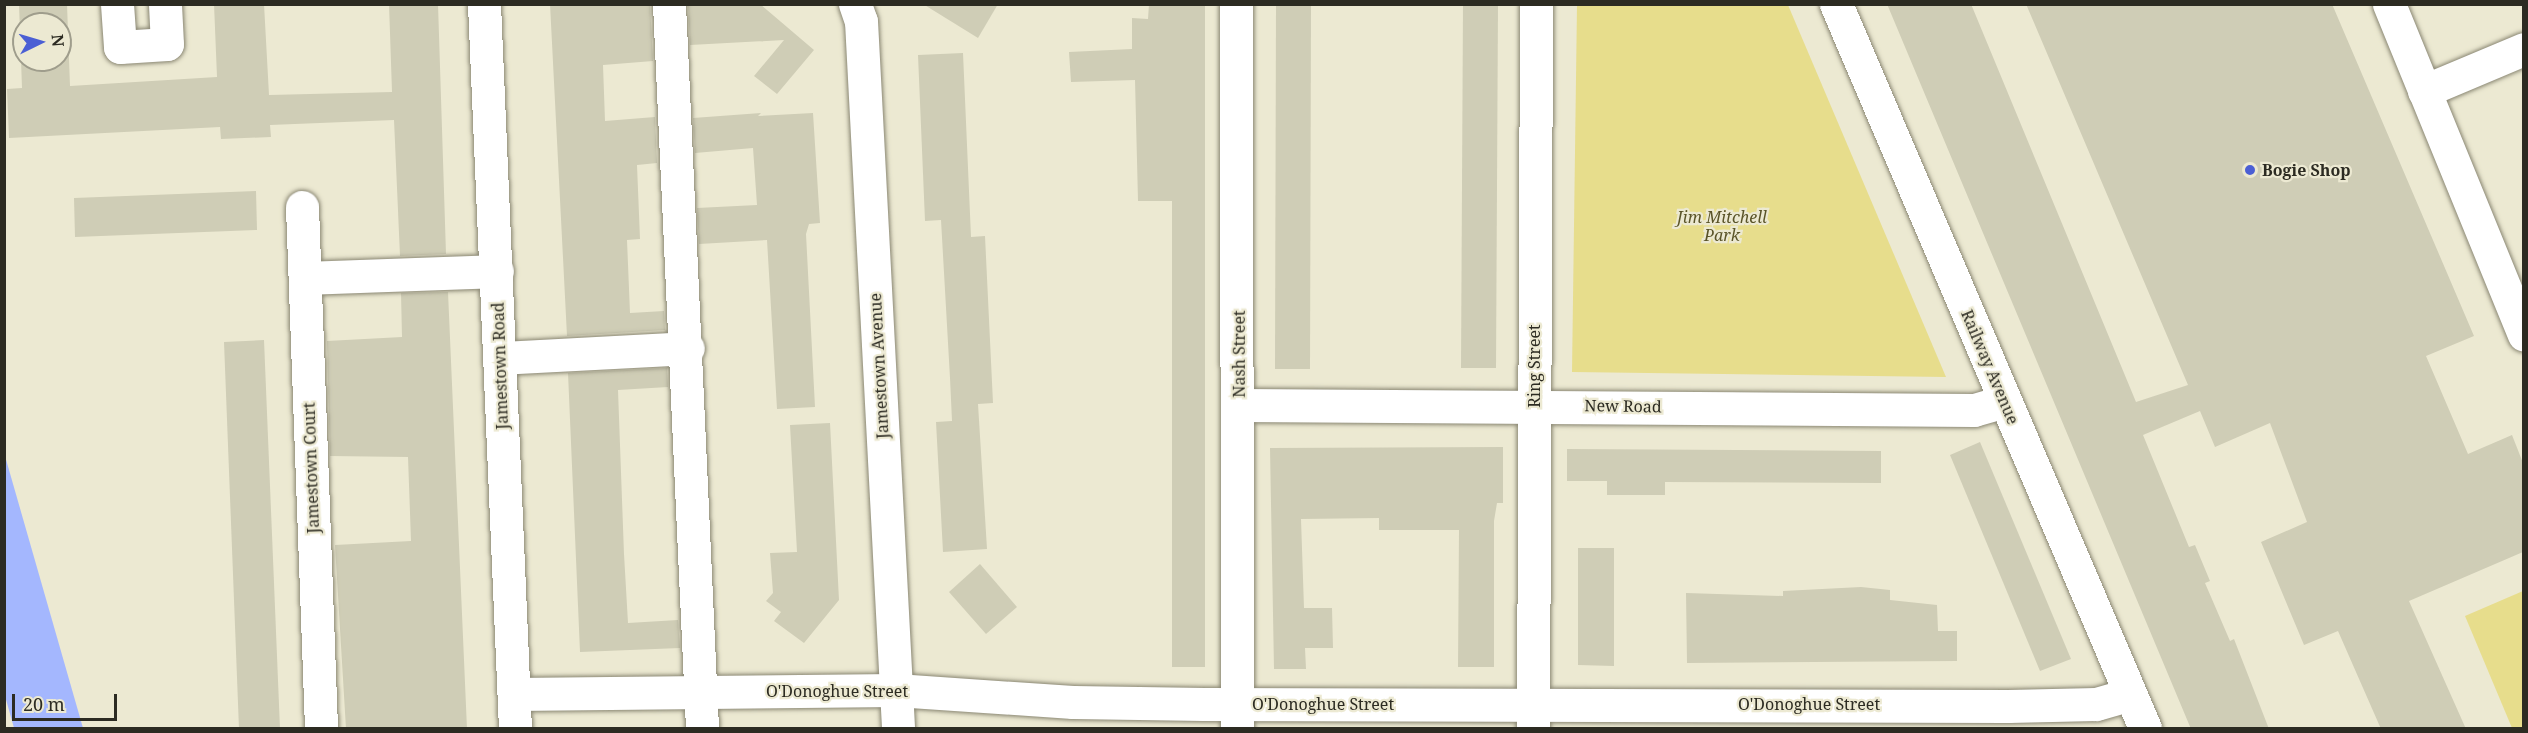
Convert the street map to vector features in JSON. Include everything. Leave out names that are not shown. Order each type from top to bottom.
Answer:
[{"type":"street","points":[[117,4],[120,47],[167,44],[165,4]]},
{"type":"street","name":"Jamestown Road","points":[[484,4],[515,729]]},
{"type":"street","points":[[669,4],[688,348],[702,729]]},
{"type":"street","name":"Jamestown Avenue","points":[[855,4],[861,21],[898,729]]},
{"type":"street","name":"Nash Street","points":[[1236,4],[1240,405],[1238,716]]},
{"type":"street","name":"Ring Street","points":[[1533,716],[1536,4]]},
{"type":"street","name":"Railway Avenue","points":[[1836,4],[2145,729]]},
{"type":"street","points":[[2389,4],[2424,91],[2513,283],[2523,334]]},
{"type":"street","points":[[2424,91],[2523,49]]},
{"type":"street","name":"Jamestown Court","points":[[302,207],[321,729]]},
{"type":"street","points":[[306,278],[497,271]]},
{"type":"street","points":[[500,358],[688,348]]},
{"type":"street","name":"New Road","points":[[1240,405],[1535,405],[1974,410],[2005,401]]},
{"type":"street","name":"O'Donoghue Street","points":[[514,694],[700,690],[896,690],[1238,716],[1533,716],[2069,706],[2096,704],[2130,694]]},
{"type":"green space","name":"Jim Mitchell Park","points":[[1577,5],[1788,5],[1946,377],[1572,372]]},
{"type":"green space","points":[[2523,591],[2523,728],[2512,728],[2465,616]]},
{"type":"water","points":[[4,456],[83,728],[14,728],[5,696]]},
{"type":"building","points":[[19,4],[67,4],[67,12],[19,12]]},
{"type":"building","points":[[214,4],[264,4],[269,95],[392,92],[389,4],[438,4],[446,254],[400,256],[394,120],[270,125],[271,137],[221,139],[220,127],[9,138],[7,89],[22,88],[21,72],[69,72],[70,86],[217,77]]},
{"type":"building","points":[[550,4],[650,4],[653,61],[603,65],[605,121],[655,117],[657,163],[637,165],[640,239],[627,240],[630,313],[664,311],[665,330],[567,336]]},
{"type":"building","points":[[688,4],[760,4],[814,50],[777,94],[754,76],[784,40],[690,45]]},
{"type":"building","points":[[923,4],[998,4],[978,38]]},
{"type":"building","points":[[1149,4],[1205,4],[1205,667],[1172,667],[1172,201],[1138,201],[1135,80],[1071,82],[1069,52],[1132,49],[1132,18],[1148,19]]},
{"type":"building","points":[[1276,4],[1311,4],[1310,369],[1275,369]]},
{"type":"building","points":[[1463,4],[1498,4],[1496,368],[1461,368]]},
{"type":"building","points":[[1887,4],[1971,4],[2136,402],[2188,385],[2026,4],[2332,4],[2474,336],[2426,356],[2468,454],[2512,435],[2523,463],[2523,552],[2409,601],[2466,729],[2381,729],[2338,631],[2304,645],[2261,542],[2307,522],[2270,423],[2215,447],[2200,411],[2143,435],[2189,547],[2195,545],[2210,581],[2205,583],[2230,641],[2234,639],[2269,729],[2191,729]]},
{"type":"building","points":[[963,53],[971,237],[985,236],[993,403],[978,404],[987,549],[943,552],[936,422],[952,421],[950,378],[941,220],[925,221],[918,55]]},
{"type":"building","points":[[761,113],[758,116],[813,113],[820,223],[809,224],[806,234],[815,407],[777,409],[767,240],[699,244],[697,208],[757,205],[753,148],[695,153],[693,118]]},
{"type":"building","points":[[256,191],[257,230],[75,237],[74,198]]},
{"type":"building","points":[[448,292],[467,729],[346,729],[335,545],[411,541],[408,457],[330,456],[327,341],[402,337],[401,293]]},
{"type":"building","points":[[264,340],[280,729],[239,729],[224,342]]},
{"type":"building","points":[[667,368],[668,387],[618,390],[624,554],[628,623],[678,620],[680,648],[580,652],[568,373]]},
{"type":"building","points":[[830,423],[839,600],[804,643],[774,621],[781,612],[766,601],[773,593],[770,553],[797,552],[790,425]]},
{"type":"building","points":[[1980,442],[2071,659],[2040,671],[1950,455]]},
{"type":"building","points":[[1503,447],[1503,503],[1497,503],[1494,521],[1494,667],[1458,667],[1459,530],[1379,530],[1379,518],[1301,519],[1304,608],[1332,608],[1333,648],[1305,648],[1306,669],[1274,669],[1270,448]]},
{"type":"building","points":[[1567,449],[1881,451],[1881,483],[1665,482],[1665,495],[1607,495],[1607,481],[1567,481]]},
{"type":"building","points":[[1578,548],[1614,548],[1614,666],[1578,665]]},
{"type":"building","points":[[980,564],[1017,607],[986,634],[949,592]]},
{"type":"building","points":[[1861,587],[1890,590],[1890,600],[1937,605],[1938,631],[1957,631],[1957,661],[1687,663],[1686,593],[1783,596],[1783,591]]},
{"type":"place","name":"Bogie Shop","points":[[2250,170]]}]
